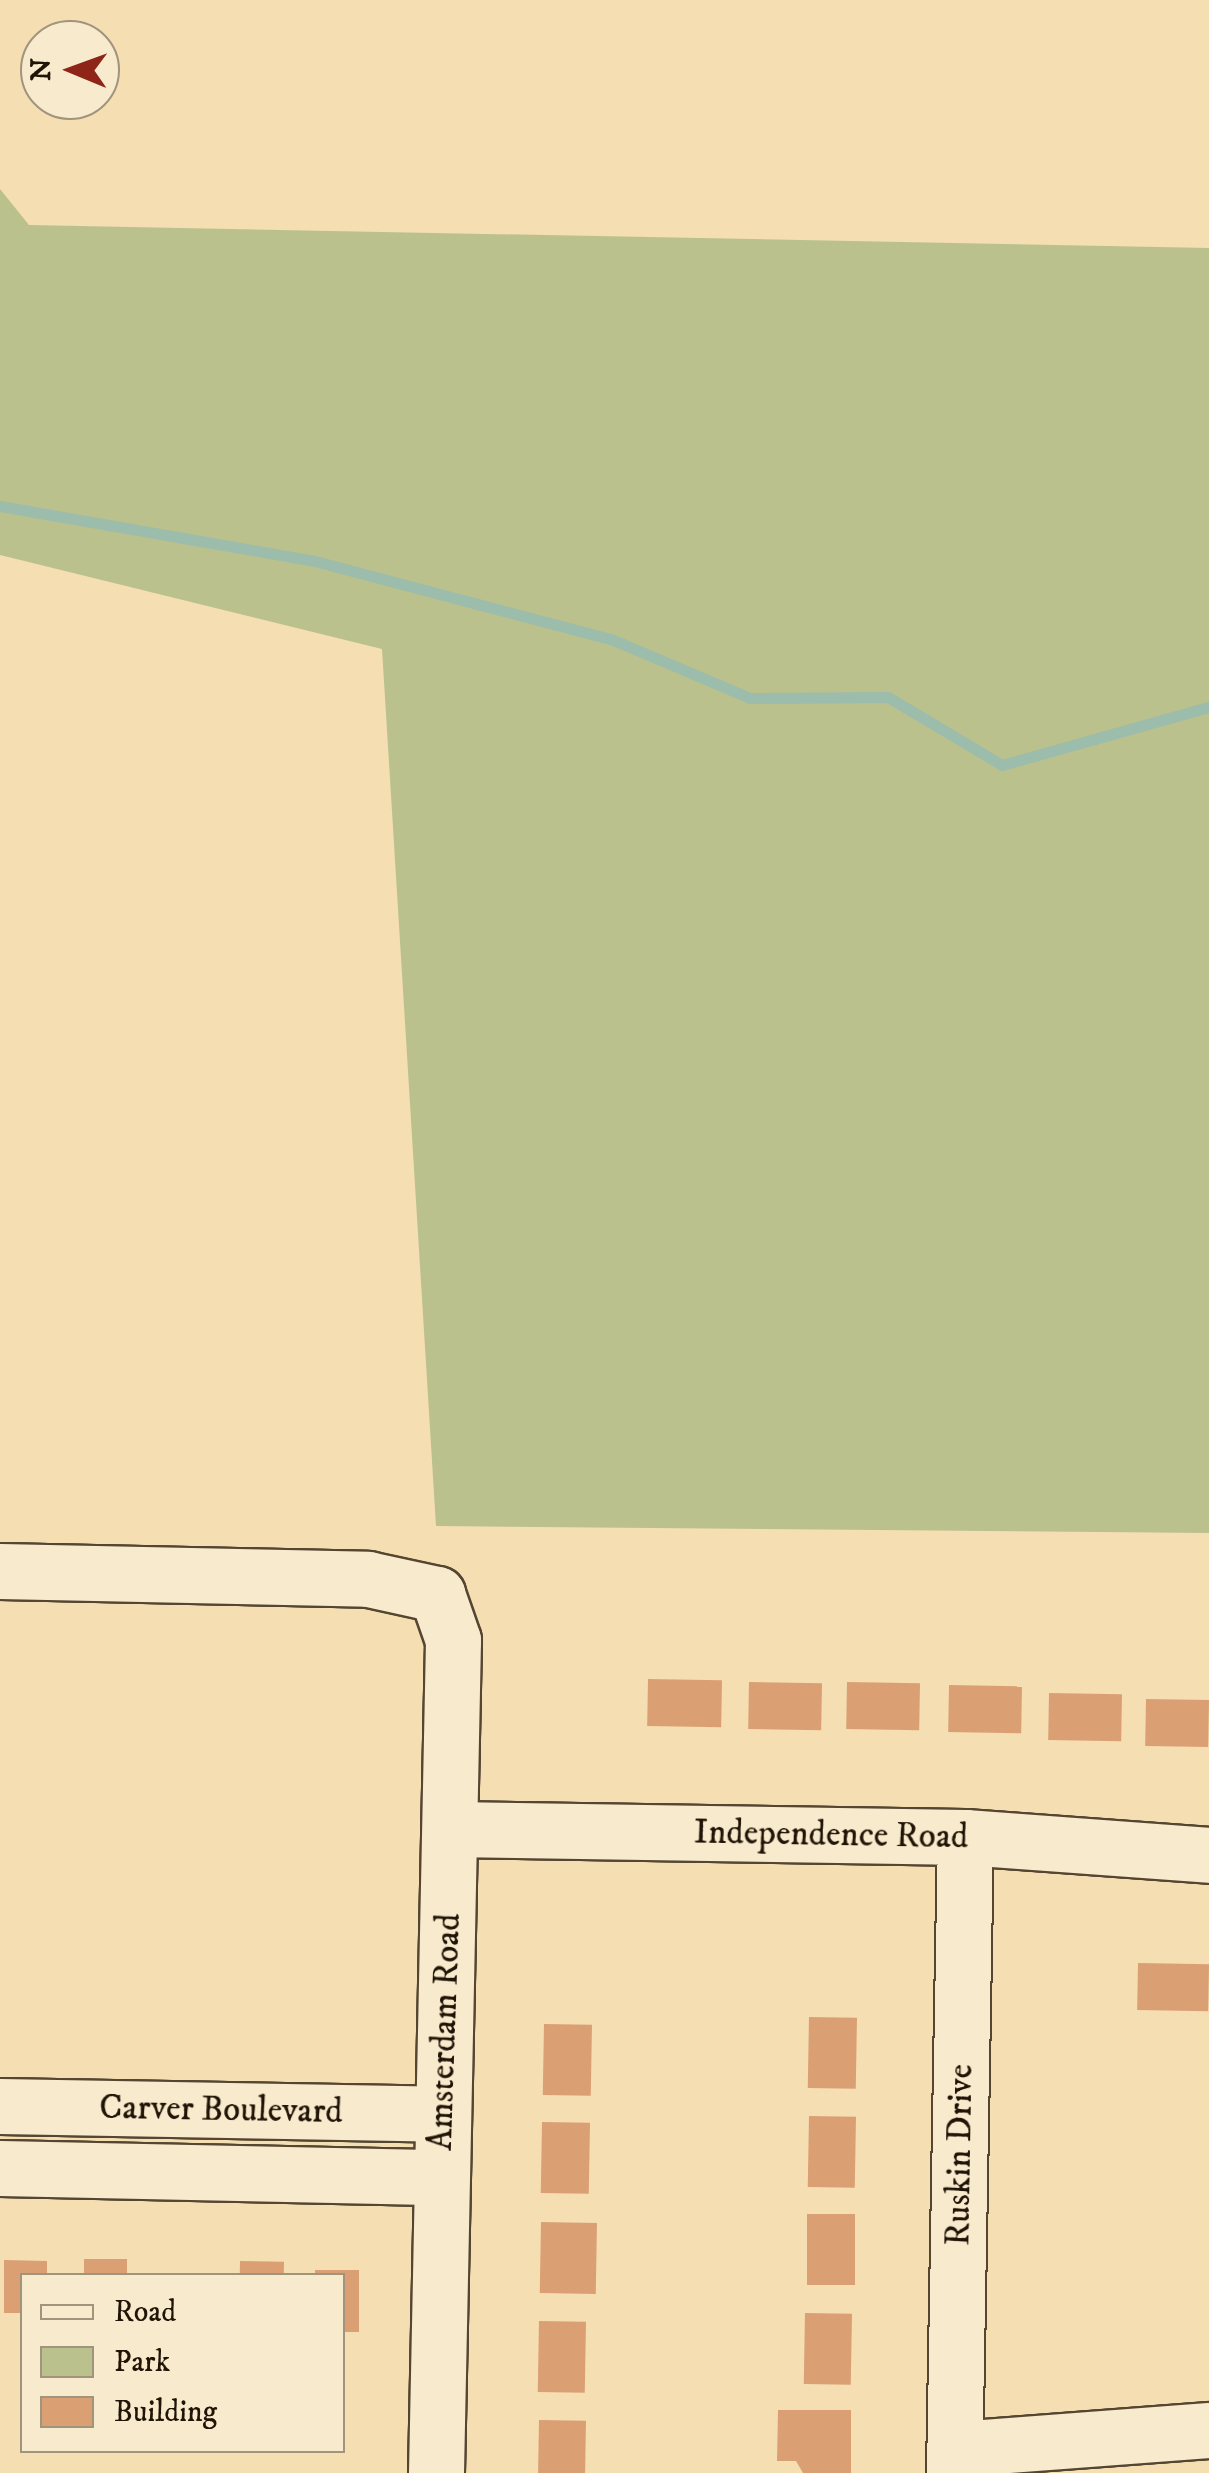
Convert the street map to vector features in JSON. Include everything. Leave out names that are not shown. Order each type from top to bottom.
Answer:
[{"type":"street","name":"Amsterdam Road","points":[[0,1572],[368,1579],[438,1594],[453,1640],[436,2473]]},
{"type":"street","name":"Independence Road","points":[[452,1829],[965,1837],[1209,1856]]},
{"type":"street","name":"Ruskin Drive","points":[[954,2461],[965,1837]]},
{"type":"street","name":"Carver Boulevard","points":[[0,2106],[442,2114]]},
{"type":"street","name":"Carver Boulevard","points":[[0,2168],[441,2177]]},
{"type":"street","points":[[954,2461],[1209,2430]]},
{"type":"green space","points":[[0,189],[29,225],[1209,248],[1209,1533],[436,1526],[382,649],[0,555]]},
{"type":"building","points":[[648,1679],[722,1680],[721,1727],[647,1726]]},
{"type":"building","points":[[749,1682],[822,1683],[821,1730],[748,1729]]},
{"type":"building","points":[[847,1682],[920,1683],[919,1730],[846,1729]]},
{"type":"building","points":[[949,1685],[1022,1686],[1021,1733],[948,1732]]},
{"type":"building","points":[[1049,1693],[1122,1694],[1121,1741],[1048,1740]]},
{"type":"building","points":[[1146,1699],[1209,1700],[1208,1747],[1145,1746]]},
{"type":"building","points":[[1138,1963],[1209,1964],[1208,2011],[1137,2010]]},
{"type":"building","points":[[809,2017],[857,2018],[856,2089],[808,2088]]},
{"type":"building","points":[[544,2024],[592,2025],[591,2096],[543,2095]]},
{"type":"building","points":[[809,2116],[856,2117],[855,2188],[808,2187]]},
{"type":"building","points":[[542,2122],[590,2123],[589,2194],[541,2193]]},
{"type":"building","points":[[807,2214],[855,2214],[855,2285],[807,2285]]},
{"type":"building","points":[[541,2222],[597,2223],[596,2294],[540,2293]]},
{"type":"building","points":[[84,2259],[127,2259],[127,2273],[84,2273]]},
{"type":"building","points":[[4,2260],[47,2261],[47,2273],[20,2273],[20,2313],[4,2313]]},
{"type":"building","points":[[240,2261],[284,2262],[284,2273],[240,2273]]},
{"type":"building","points":[[359,2270],[359,2332],[345,2332],[345,2273],[315,2273]]},
{"type":"building","points":[[805,2313],[852,2314],[851,2385],[804,2384]]},
{"type":"building","points":[[539,2321],[586,2322],[585,2393],[538,2392]]},
{"type":"building","points":[[778,2410],[851,2410],[851,2473],[803,2473],[796,2461],[777,2461]]},
{"type":"building","points":[[539,2420],[586,2421],[585,2473],[538,2473]]},
{"type":"waterway","points":[[0,506],[311,560],[611,639],[750,698],[888,697],[1002,765],[1209,707]]}]
